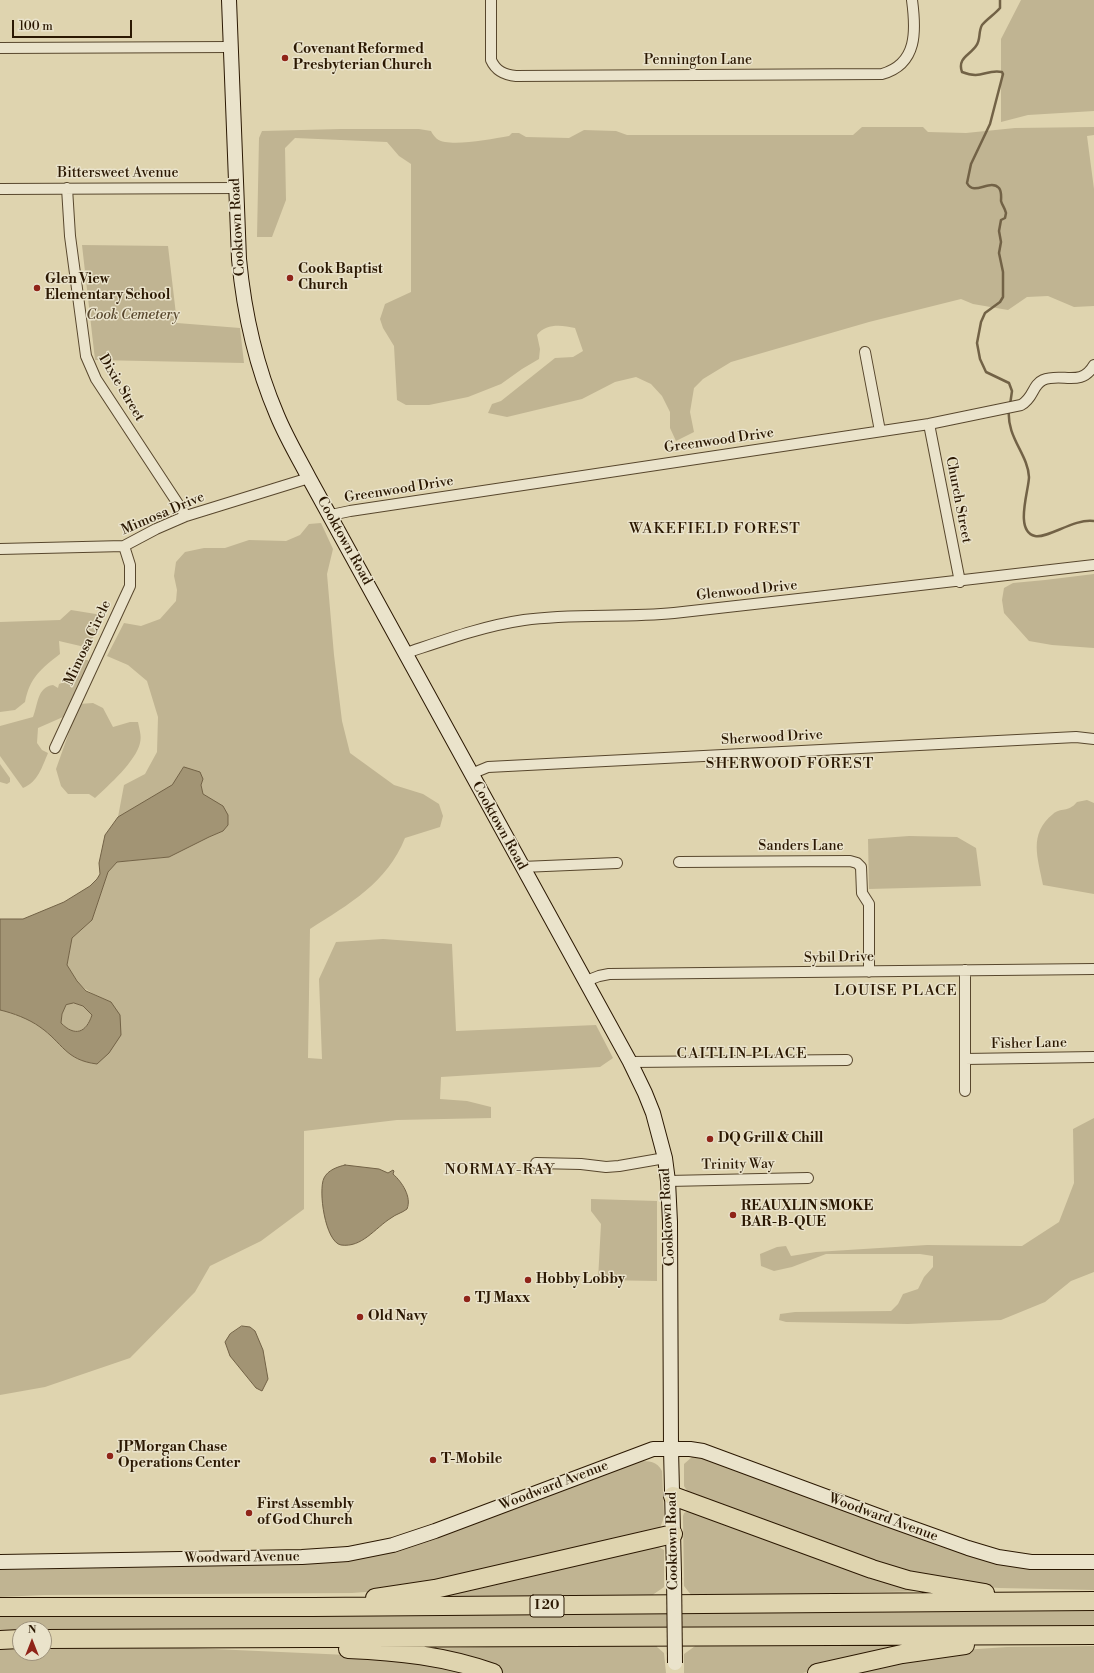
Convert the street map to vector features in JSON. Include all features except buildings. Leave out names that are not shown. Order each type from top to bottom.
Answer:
[{"type":"highway","points":[[673,1496],[872,1569],[908,1580],[955,1589],[998,1594],[1089,1601]]},
{"type":"highway","points":[[313,1607],[435,1589],[673,1534]]},
{"type":"highway","name":"I 20","points":[[0,1607],[313,1607],[1089,1601]]},
{"type":"highway","points":[[817,1673],[902,1654],[977,1643],[1050,1635]]},
{"type":"highway","name":"I 20","points":[[52,1639],[1094,1635]]},
{"type":"highway","points":[[246,1638],[313,1648],[418,1654],[450,1660],[493,1673]]},
{"type":"highway","points":[[0,1640],[12,1639]]},
{"type":"street","name":"Cooktown Road","points":[[229,0],[240,266],[249,328],[264,381],[277,416],[309,478],[331,515],[471,774],[630,1062],[653,1113],[665,1158],[668,1181],[675,1668]]},
{"type":"street","name":"Pennington Lane","points":[[491,0],[492,60],[494,65],[504,74],[516,76],[882,74],[890,72],[903,64],[911,50],[913,42],[912,0]]},
{"type":"street","points":[[0,48],[230,47]]},
{"type":"street","name":"Bittersweet Avenue","points":[[0,188],[236,188]]},
{"type":"street","name":"Dixie Street","points":[[67,188],[70,236],[86,356],[96,379],[186,516]]},
{"type":"street","points":[[865,352],[880,431]]},
{"type":"street","name":"Greenwood Drive","points":[[331,515],[608,471],[929,424],[1021,405],[1028,401],[1041,380],[1052,378],[1078,378],[1087,374],[1094,365]]},
{"type":"street","name":"Church Street","points":[[929,424],[960,582]]},
{"type":"street","name":"Mimosa Drive","points":[[0,549],[124,546],[156,528],[186,516],[309,478]]},
{"type":"street","name":"Mimosa Circle","points":[[55,748],[130,586],[130,566],[124,546]]},
{"type":"street","name":"Glenwood Drive","points":[[406,653],[488,627],[524,620],[562,617],[646,615],[960,582],[1094,565]]},
{"type":"street","name":"Sherwood Drive","points":[[1076,736],[1094,731]]},
{"type":"street","name":"Sherwood Drive","points":[[471,774],[488,767],[1076,736],[1094,739]]},
{"type":"street","name":"Sanders Lane","points":[[679,862],[857,862],[861,867],[862,893],[869,904],[869,972]]},
{"type":"street","points":[[522,867],[617,864]]},
{"type":"street","name":"Sybil Drive","points":[[586,982],[599,976],[609,974],[1094,969]]},
{"type":"street","points":[[965,970],[965,1091]]},
{"type":"street","name":"Fisher Lane","points":[[965,1059],[1094,1057]]},
{"type":"street","points":[[630,1062],[847,1060]]},
{"type":"street","points":[[536,1163],[581,1164],[606,1167],[665,1158]]},
{"type":"street","name":"Trinity Way","points":[[668,1181],[808,1178]]},
{"type":"street","name":"Woodward Avenue","points":[[0,1562],[302,1557],[348,1554],[371,1550],[428,1533],[653,1449],[671,1449],[703,1451],[919,1531],[998,1557],[1031,1562],[1094,1562]]},
{"type":"green space","points":[[1021,0],[1094,0],[1094,111],[1028,115],[1001,122],[1001,39]]},
{"type":"green space","points":[[862,127],[923,127],[928,132],[966,133],[1015,128],[1094,127],[1094,135],[1087,136],[1094,189],[1094,306],[1074,307],[1048,296],[1027,297],[1008,310],[973,304],[961,299],[869,322],[731,362],[703,379],[694,388],[690,412],[694,432],[676,441],[670,428],[670,412],[662,396],[651,384],[636,377],[615,382],[582,399],[507,417],[488,413],[492,404],[501,401],[555,358],[573,357],[583,351],[575,328],[565,326],[554,326],[545,328],[541,331],[537,335],[540,349],[539,359],[501,384],[468,397],[429,405],[406,405],[397,400],[394,346],[383,328],[380,319],[385,304],[411,292],[411,164],[399,156],[387,142],[295,138],[285,148],[286,200],[272,237],[257,237],[259,138],[262,131],[419,129],[431,131],[440,141],[459,143],[509,136],[512,133],[519,133],[526,137],[569,138],[584,130],[616,131],[627,135],[853,135]]},
{"type":"green space","name":"Cook Cemetery","points":[[82,245],[168,246],[177,323],[240,328],[244,363],[95,360]]},
{"type":"green space","points":[[321,523],[333,549],[327,574],[334,655],[342,721],[350,753],[394,785],[423,794],[439,804],[443,816],[440,827],[405,838],[388,868],[377,880],[339,911],[310,929],[308,1058],[322,1059],[319,979],[336,942],[383,939],[452,944],[456,1031],[596,1025],[613,1058],[600,1067],[441,1077],[440,1099],[467,1101],[491,1107],[491,1118],[397,1120],[304,1131],[304,1209],[261,1241],[210,1266],[195,1292],[130,1358],[45,1387],[0,1395],[0,1010],[31,1021],[48,1033],[71,1055],[86,1062],[97,1064],[111,1002],[95,995],[81,985],[67,965],[72,938],[92,920],[108,872],[117,862],[169,857],[223,831],[211,800],[203,794],[201,785],[203,779],[173,785],[118,817],[124,785],[145,774],[157,752],[158,717],[147,681],[128,665],[107,656],[124,623],[141,626],[160,619],[176,601],[177,590],[174,576],[176,562],[185,552],[204,548],[225,548],[249,540],[286,541],[300,535],[309,524]]},
{"type":"green space","points":[[1094,574],[1094,648],[1052,645],[1029,641],[1004,613],[1002,600],[1004,588],[1013,583]]},
{"type":"green space","points":[[71,610],[102,615],[89,648],[59,641],[60,654],[37,674],[27,693],[25,702],[15,710],[0,712],[0,622],[60,620]]},
{"type":"green space","points":[[84,660],[88,660],[90,663],[63,717],[38,728],[37,743],[42,750],[48,753],[36,778],[23,788],[0,756],[0,726],[33,717],[39,697],[44,689],[53,685],[58,688],[59,684],[75,676],[80,670]]},
{"type":"green space","points":[[93,703],[103,708],[113,727],[130,722],[138,722],[141,738],[137,750],[128,765],[95,798],[89,794],[68,794],[61,786],[56,769],[79,704]]},
{"type":"green space","points":[[0,764],[10,778],[10,782],[7,784],[0,782]]},
{"type":"green space","points":[[1087,800],[1094,803],[1094,894],[1043,885],[1037,856],[1040,830],[1045,822],[1056,812],[1071,808],[1077,802]]},
{"type":"green space","points":[[909,836],[957,837],[976,848],[981,886],[869,889],[868,839]]},
{"type":"green space","points":[[74,1003],[83,1006],[92,1015],[86,1026],[80,1031],[71,1030],[61,1023],[62,1014],[66,1005]]},
{"type":"green space","points":[[1094,1118],[1094,1272],[1071,1281],[1045,1302],[1001,1320],[908,1324],[786,1322],[779,1320],[780,1314],[795,1312],[891,1311],[898,1304],[903,1294],[918,1289],[924,1277],[933,1267],[933,1256],[920,1254],[826,1254],[792,1267],[774,1271],[761,1266],[760,1254],[777,1247],[786,1246],[791,1256],[816,1252],[927,1245],[1022,1246],[1059,1222],[1074,1183],[1073,1129]]},
{"type":"green space","points":[[591,1199],[657,1201],[657,1281],[598,1280],[601,1224],[591,1211]]},
{"type":"green space","points":[[699,1456],[939,1542],[1094,1567],[1094,1590],[972,1586],[910,1574],[689,1494],[684,1486],[684,1464],[692,1457]]},
{"type":"green space","points":[[639,1461],[655,1463],[662,1471],[664,1515],[660,1528],[417,1585],[379,1591],[352,1593],[44,1595],[0,1597],[0,1570],[302,1564],[363,1558],[390,1553]]},
{"type":"green space","points":[[688,1511],[931,1591],[692,1596],[684,1586],[683,1516],[684,1513]]},
{"type":"green space","points":[[657,1546],[664,1550],[664,1587],[651,1596],[414,1597]]},
{"type":"green space","points":[[1094,1608],[1094,1628],[52,1633],[52,1621],[12,1621],[12,1633],[0,1634],[0,1613]]},
{"type":"green space","points":[[921,1642],[892,1654],[803,1673],[684,1673],[684,1654],[698,1644]]},
{"type":"green space","points":[[657,1644],[657,1647],[664,1653],[666,1673],[502,1673],[422,1649],[552,1645]]},
{"type":"green space","points":[[146,1646],[393,1657],[472,1673],[0,1673],[0,1647],[12,1647],[12,1661],[52,1661],[52,1647]]},
{"type":"green space","points":[[1094,1646],[1094,1673],[849,1673],[963,1650],[1007,1647]]},
{"type":"shaded area","points":[[184,767],[200,772],[203,779],[201,785],[203,794],[223,806],[228,815],[228,825],[223,831],[169,857],[117,862],[108,872],[92,920],[72,938],[67,965],[77,981],[86,991],[111,1002],[120,1015],[121,1035],[109,1053],[97,1064],[86,1062],[71,1055],[48,1033],[36,1024],[0,1010],[0,919],[23,919],[64,902],[90,886],[100,874],[99,863],[105,835],[118,817],[172,785]],"holes":[[[74,1003],[83,1006],[92,1015],[87,1026],[80,1031],[75,1031],[61,1023],[62,1014],[66,1005]]]},
{"type":"shaded area","points":[[345,1165],[379,1169],[388,1173],[393,1170],[393,1174],[403,1185],[407,1195],[408,1204],[407,1209],[385,1222],[362,1240],[349,1245],[341,1245],[335,1242],[327,1226],[324,1215],[322,1184],[328,1173],[333,1169]]},
{"type":"shaded area","points":[[242,1326],[250,1327],[255,1331],[263,1350],[268,1379],[262,1391],[256,1388],[230,1356],[225,1342],[230,1334]]},
{"type":"waterway","points":[[1000,0],[1000,8],[982,25],[978,44],[965,57],[961,63],[961,67],[962,72],[974,75],[996,71],[1002,72],[1003,74],[990,124],[971,164],[967,183],[970,187],[974,188],[991,185],[995,185],[999,188],[1001,193],[1001,201],[1006,213],[1005,218],[1001,220],[999,231],[1001,242],[999,253],[1003,272],[1003,297],[1000,302],[985,313],[981,322],[977,343],[980,359],[986,372],[1009,383],[1012,391],[1010,405]]},
{"type":"waterway","points":[[1009,409],[1011,428],[1028,469],[1029,477],[1024,519],[1025,526],[1029,533],[1035,536],[1040,536],[1078,522],[1094,521]]},
{"type":"place","name":"Covenant Reformed Presbyterian Church","points":[[285,58]]},
{"type":"place","name":"Cook Baptist Church","points":[[290,278]]},
{"type":"place","name":"Glen View Elementary School","points":[[37,288]]},
{"type":"place","name":"DQ Grill & Chill","points":[[710,1139]]},
{"type":"place","name":"REAUXLIN SMOKE BAR-B-QUE","points":[[733,1215]]},
{"type":"place","name":"Hobby Lobby","points":[[528,1280]]},
{"type":"place","name":"TJ Maxx","points":[[467,1299]]},
{"type":"place","name":"Old Navy","points":[[360,1317]]},
{"type":"place","name":"JPMorgan Chase Operations Center","points":[[110,1456]]},
{"type":"place","name":"T-Mobile","points":[[433,1460]]},
{"type":"place","name":"First Assembly of God Church","points":[[249,1513]]},
{"type":"district","name":"WAKEFIELD FOREST","points":[[715,529]]},
{"type":"district","name":"SHERWOOD FOREST","points":[[790,764]]},
{"type":"district","name":"LOUISE PLACE","points":[[896,991]]},
{"type":"district","name":"CAITLIN PLACE","points":[[742,1054]]},
{"type":"district","name":"NORMAY-RAY","points":[[500,1170]]}]
